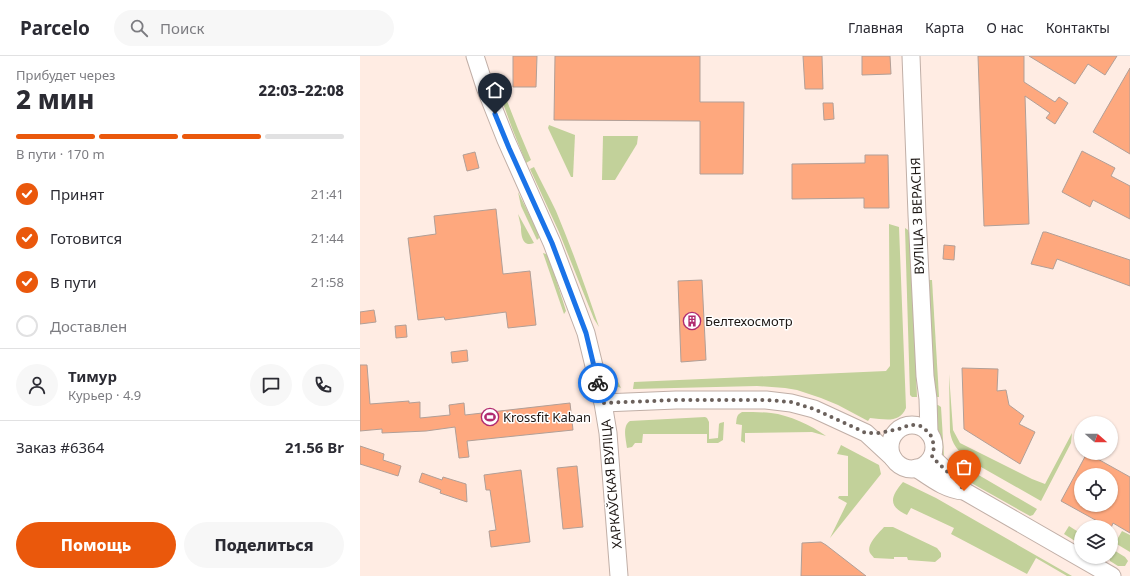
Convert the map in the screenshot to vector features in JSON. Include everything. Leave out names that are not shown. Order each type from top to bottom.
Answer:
[{"type":"main road","name":"ХАРКАЎСКАЯ ВУЛІЦА","points":[[475,56],[487,94],[552,243],[586,333],[603,403],[610,452],[619,576]]},
{"type":"main road","name":"ВУЛІЦА 3 ВЕРАСНЯ","points":[[911,56],[924,376],[928,399],[929,433]]},
{"type":"main road","name":"ВУЛІЦА 3 ВЕРАСНЯ","points":[[904,427],[919,403],[924,376]]},
{"type":"main road","points":[[603,403],[676,400],[766,400],[791,402],[814,409],[866,433],[901,466],[911,469],[916,468],[925,464],[932,457],[934,447],[932,437],[921,426],[915,425],[880,433],[866,433]]},
{"type":"main road","points":[[893,458],[891,453],[892,437],[904,427]]},
{"type":"main road","points":[[932,457],[960,484],[964,491]]},
{"type":"main road","points":[[916,468],[934,480],[956,490],[964,491],[1112,576]]},
{"type":"green space","points":[[500,83],[531,160],[526,163],[496,84]]},
{"type":"green space","points":[[549,125],[575,135],[573,177],[571,177],[548,128]]},
{"type":"green space","points":[[603,136],[638,136],[637,144],[615,180],[602,180]]},
{"type":"green space","points":[[534,167],[562,225],[599,327],[594,319],[559,232],[530,169]]},
{"type":"green space","points":[[518,192],[538,232],[539,238],[537,240],[521,206]]},
{"type":"green space","points":[[518,214],[534,243],[527,244],[523,240]]},
{"type":"green space","points":[[889,224],[899,227],[906,408],[900,416],[891,419],[870,418],[868,421],[821,398],[797,390],[785,388],[757,386],[633,389],[634,382],[886,371],[890,366]]},
{"type":"green space","points":[[905,228],[908,230],[911,239],[917,397],[912,397],[910,395]]},
{"type":"green space","points":[[543,253],[549,257],[566,311],[564,314]]},
{"type":"green space","points":[[928,280],[932,280],[939,397],[933,397]]},
{"type":"green space","points":[[611,367],[621,388],[616,386],[608,379],[608,372]]},
{"type":"green space","points":[[949,374],[953,430],[960,443],[1032,479],[1045,484],[1072,433],[1071,443],[1041,501],[967,459],[956,447],[950,432]]},
{"type":"green space","points":[[934,405],[941,407],[944,456],[942,460],[937,449],[935,439]]},
{"type":"green space","points":[[742,412],[771,413],[792,418],[807,424],[826,436],[812,432],[745,433],[745,443],[741,441],[742,425],[736,424],[738,416]]},
{"type":"green space","points":[[705,417],[709,422],[709,439],[718,438],[719,424],[724,422],[723,440],[718,443],[707,443],[707,434],[643,434],[642,443],[635,443],[632,447],[627,448],[625,429],[630,421]]},
{"type":"green space","points":[[841,445],[879,465],[881,474],[830,538],[847,503],[838,498],[839,496],[848,496],[848,456],[837,454]]},
{"type":"green space","points":[[954,458],[958,463],[1037,509],[1033,515],[1030,516],[950,471],[946,466],[951,459]]},
{"type":"green space","points":[[903,482],[936,498],[1072,576],[1067,576],[1036,558],[1027,574],[951,534],[954,528],[911,508],[907,515],[901,512],[896,508],[893,500],[896,492]]},
{"type":"green space","points":[[1069,526],[1074,529],[1074,540],[1064,534]]},
{"type":"green space","points":[[884,527],[893,527],[937,548],[941,553],[941,557],[935,562],[908,560],[907,557],[894,557],[894,559],[874,558],[869,550],[871,542]]},
{"type":"green space","points":[[1122,531],[1130,535],[1130,552],[1118,545],[1118,538]]},
{"type":"green space","points":[[1118,553],[1128,561],[1125,566],[1118,566],[1115,564],[1118,564]]},
{"type":"building","points":[[513,56],[537,56],[536,87],[513,87]]},
{"type":"building","points":[[555,56],[700,56],[700,102],[744,102],[743,174],[700,174],[700,121],[554,120]]},
{"type":"building","points":[[803,56],[822,56],[823,89],[805,89]]},
{"type":"building","points":[[862,56],[890,56],[891,74],[862,75]]},
{"type":"building","points":[[978,56],[1024,56],[1024,82],[1055,102],[1059,97],[1068,103],[1055,124],[1046,118],[1050,113],[1025,96],[1029,224],[984,226]]},
{"type":"building","points":[[1029,56],[1117,56],[1105,75],[1088,64],[1075,84]]},
{"type":"building","points":[[1130,68],[1130,154],[1093,132]]},
{"type":"building","points":[[823,103],[833,103],[834,119],[824,120]]},
{"type":"building","points":[[1082,151],[1115,168],[1111,176],[1130,186],[1130,219],[1093,200],[1090,207],[1062,192]]},
{"type":"building","points":[[475,152],[479,168],[467,171],[463,155]]},
{"type":"building","points":[[865,155],[888,155],[889,208],[864,208],[864,198],[792,199],[792,164],[865,163]]},
{"type":"building","points":[[496,209],[503,274],[530,271],[536,325],[508,328],[506,312],[445,320],[444,317],[418,320],[408,238],[436,234],[434,216]]},
{"type":"building","points":[[1043,232],[1130,260],[1130,286],[1057,259],[1053,269],[1031,264]]},
{"type":"building","points":[[944,245],[955,246],[954,260],[943,259]]},
{"type":"building","name":"Белтехосмотр","points":[[702,280],[706,360],[681,362],[678,281]]},
{"type":"building","points":[[374,310],[376,322],[360,324],[360,312]]},
{"type":"building","points":[[406,325],[407,337],[396,338],[395,326]]},
{"type":"building","points":[[467,350],[468,361],[452,363],[451,352]]},
{"type":"building","points":[[360,365],[367,365],[370,404],[409,401],[409,403],[420,402],[420,418],[450,415],[449,405],[464,403],[465,415],[570,403],[573,430],[467,441],[469,457],[459,458],[455,427],[426,431],[382,433],[382,429],[360,431]]},
{"type":"building","points":[[962,368],[998,369],[997,391],[1006,390],[1009,405],[1024,416],[1019,424],[1035,432],[1020,464],[964,429]]},
{"type":"building","points":[[360,446],[384,454],[383,460],[401,466],[398,476],[360,464]]},
{"type":"building","points":[[1083,460],[1100,460],[1114,468],[1079,468]]},
{"type":"building","points":[[577,466],[583,527],[563,529],[557,468]]},
{"type":"building","points":[[521,470],[530,542],[491,547],[489,531],[496,530],[490,490],[486,490],[484,475]]},
{"type":"building","points":[[1118,470],[1130,477],[1130,533],[1118,526],[1118,520],[1095,520],[1081,512],[1118,512]]},
{"type":"building","points":[[422,473],[442,480],[443,477],[466,484],[467,502],[440,493],[441,490],[419,482]]},
{"type":"building","points":[[1074,477],[1074,508],[1061,501]]},
{"type":"building","points":[[821,542],[866,576],[801,576],[802,543]]},
{"type":"way so far","points":[[598,383],[603,403],[676,400],[766,400],[791,402],[814,409],[866,433],[880,433],[910,425],[921,426],[929,433],[934,442],[934,452],[932,457],[960,484],[964,491]]},
{"type":"place","name":"Белтехосмотр","points":[[692,321]]},
{"type":"place","name":"Krossfit Kaban","points":[[490,417]]},
{"type":"route","points":[[495,114],[552,243],[586,333],[598,383]]}]
